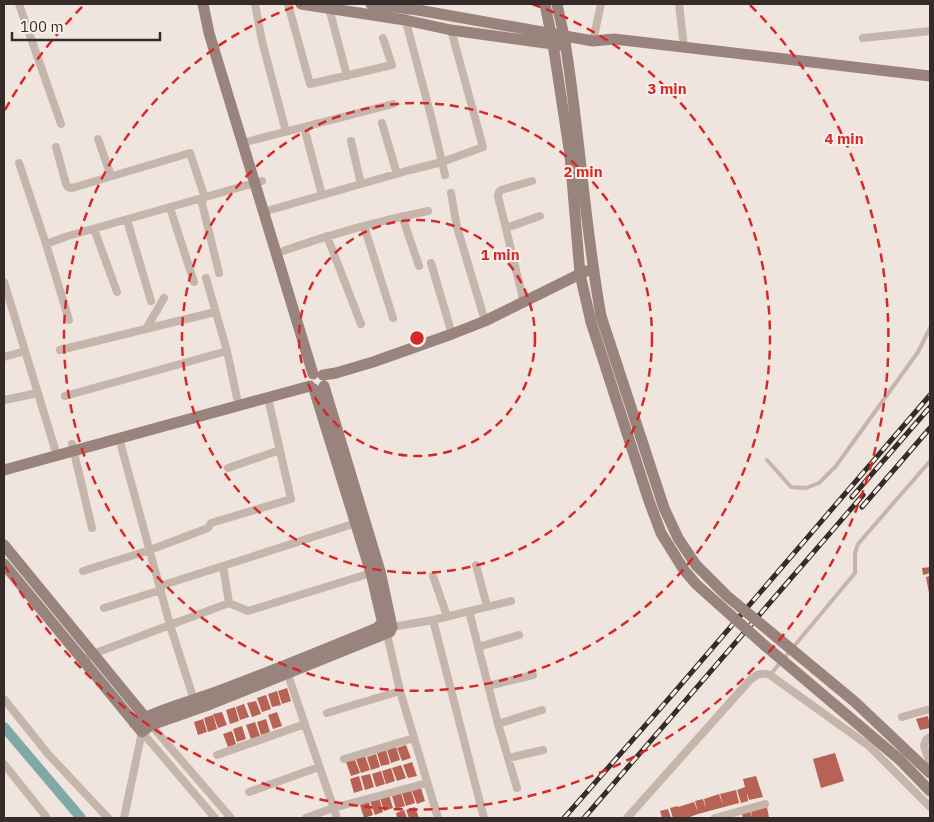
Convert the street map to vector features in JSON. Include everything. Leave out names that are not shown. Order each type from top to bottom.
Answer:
[{"type":"street","points":[[19,4],[61,124]]},
{"type":"street","points":[[203,4],[209,33],[258,182],[317,381],[380,571],[386,629],[400,691],[438,818]]},
{"type":"street","points":[[210,4],[216,31],[250,141],[258,182],[270,210],[283,251],[386,629]]},
{"type":"street","points":[[255,4],[262,41],[286,132]]},
{"type":"street","points":[[288,4],[310,84],[392,65],[383,38]]},
{"type":"street","points":[[301,4],[405,14],[417,7],[552,39]]},
{"type":"street","points":[[371,4],[451,30],[565,41],[614,40],[930,76]]},
{"type":"street","points":[[545,4],[570,155],[580,274],[664,508],[678,538],[696,565],[727,596],[855,702],[930,773]]},
{"type":"street","points":[[557,4],[565,41],[581,162],[596,319],[649,501],[658,525],[684,570],[703,591],[762,644],[900,760],[930,791]]},
{"type":"street","points":[[589,40],[601,4]]},
{"type":"street","points":[[679,4],[684,47]]},
{"type":"street","points":[[329,8],[347,76]]},
{"type":"street","points":[[405,14],[445,175]]},
{"type":"street","points":[[270,210],[442,162],[483,148],[451,30]]},
{"type":"street","points":[[864,38],[930,31]]},
{"type":"street","points":[[250,141],[393,104]]},
{"type":"street","points":[[382,123],[397,174]]},
{"type":"street","points":[[304,127],[322,195]]},
{"type":"street","points":[[98,139],[111,176]]},
{"type":"street","points":[[351,141],[361,184]]},
{"type":"street","points":[[56,147],[66,184],[72,188],[190,153],[203,198],[219,273]]},
{"type":"street","points":[[19,163],[69,320]]},
{"type":"street","points":[[46,244],[68,236],[258,182]]},
{"type":"street","points":[[524,303],[498,196],[502,190],[532,182]]},
{"type":"street","points":[[451,193],[457,227],[485,321]]},
{"type":"street","points":[[170,208],[194,282]]},
{"type":"street","points":[[283,251],[327,236],[428,211]]},
{"type":"street","points":[[402,216],[419,266]]},
{"type":"street","points":[[506,228],[540,216]]},
{"type":"street","points":[[128,220],[151,301]]},
{"type":"street","points":[[364,226],[393,318]]},
{"type":"street","points":[[94,229],[117,292]]},
{"type":"street","points":[[327,236],[361,324]]},
{"type":"street","points":[[431,263],[452,334]]},
{"type":"street","points":[[4,463],[55,449],[119,438],[268,398],[485,321],[592,269]]},
{"type":"street","points":[[206,278],[227,351],[237,398]]},
{"type":"street","points":[[4,282],[55,449]]},
{"type":"street","points":[[146,329],[164,298]]},
{"type":"street","points":[[60,350],[215,312]]},
{"type":"street","points":[[4,357],[25,351]]},
{"type":"street","points":[[65,396],[227,351]]},
{"type":"street","points":[[4,470],[72,447],[237,398],[317,381]]},
{"type":"street","points":[[4,400],[38,392]]},
{"type":"street","points":[[84,571],[150,550],[208,528],[211,522],[291,499],[268,398]]},
{"type":"street","points":[[119,438],[170,625],[194,700]]},
{"type":"street","points":[[72,447],[92,528]]},
{"type":"street","points":[[228,468],[280,450]]},
{"type":"street","points":[[104,608],[223,566],[356,523]]},
{"type":"street","points":[[4,545],[92,654],[231,818]]},
{"type":"street","points":[[4,564],[134,723],[216,818]]},
{"type":"street","points":[[476,565],[487,606]]},
{"type":"street","points":[[223,566],[229,603]]},
{"type":"street","points":[[82,660],[92,654],[229,603],[248,611],[371,573]]},
{"type":"street","points":[[434,576],[447,616]]},
{"type":"street","points":[[124,818],[142,732],[148,721],[194,700],[286,669],[386,629],[512,601]]},
{"type":"street","points":[[469,611],[498,724],[517,788]]},
{"type":"street","points":[[432,620],[484,818]]},
{"type":"street","points":[[478,647],[519,635]]},
{"type":"street","points":[[134,723],[211,704],[286,669]]},
{"type":"street","points":[[286,669],[337,818]]},
{"type":"street","points":[[627,818],[750,680],[765,673],[869,746],[930,808]]},
{"type":"street","points":[[488,686],[533,675]]},
{"type":"street","points":[[327,713],[400,691]]},
{"type":"street","points":[[4,699],[48,754],[108,818]]},
{"type":"street","points":[[902,716],[930,709]]},
{"type":"street","points":[[498,724],[542,710]]},
{"type":"street","points":[[217,755],[305,724]]},
{"type":"street","points":[[930,737],[926,740],[924,746],[930,763]]},
{"type":"street","points":[[344,759],[414,738]]},
{"type":"street","points":[[508,758],[543,750]]},
{"type":"street","points":[[4,764],[47,818]]},
{"type":"street","points":[[249,792],[320,767]]},
{"type":"street","points":[[306,818],[333,808],[427,783]]},
{"type":"street","points":[[716,818],[765,804]]},
{"type":"lane","points":[[767,460],[791,487],[806,488],[819,483],[836,466],[862,432],[918,352],[930,328]]},
{"type":"lane","points":[[770,675],[854,574],[855,553],[858,544],[930,461]]},
{"type":"building","points":[[930,567],[930,573],[923,575],[922,568]]},
{"type":"building","points":[[930,576],[930,593],[929,593],[926,577]]},
{"type":"building","points":[[287,688],[291,701],[282,704],[278,691]]},
{"type":"building","points":[[277,691],[281,705],[272,707],[268,694]]},
{"type":"building","points":[[266,695],[271,709],[262,712],[257,698]]},
{"type":"building","points":[[256,701],[261,714],[252,717],[247,703]]},
{"type":"building","points":[[244,704],[249,717],[240,720],[236,707]]},
{"type":"building","points":[[235,707],[239,721],[230,724],[226,710]]},
{"type":"building","points":[[222,712],[227,725],[218,728],[213,714]]},
{"type":"building","points":[[277,712],[282,726],[273,729],[268,715]]},
{"type":"building","points":[[213,715],[217,729],[208,732],[204,718]]},
{"type":"building","points":[[928,716],[930,728],[920,730],[916,719]]},
{"type":"building","points":[[203,719],[207,732],[198,735],[194,722]]},
{"type":"building","points":[[266,719],[270,732],[261,735],[257,722]]},
{"type":"building","points":[[255,722],[260,736],[251,739],[246,725]]},
{"type":"building","points":[[242,726],[246,739],[237,742],[233,729]]},
{"type":"building","points":[[232,731],[236,744],[228,747],[223,734]]},
{"type":"building","points":[[406,745],[411,758],[402,761],[397,748]]},
{"type":"building","points":[[396,747],[400,760],[391,763],[387,750]]},
{"type":"building","points":[[386,750],[390,764],[381,766],[377,753]]},
{"type":"building","points":[[835,753],[844,781],[821,788],[813,759]]},
{"type":"building","points":[[376,754],[380,767],[371,770],[367,757]]},
{"type":"building","points":[[365,756],[370,770],[361,773],[356,759]]},
{"type":"building","points":[[355,760],[360,773],[351,776],[346,762]]},
{"type":"building","points":[[412,762],[417,776],[408,778],[403,765]]},
{"type":"building","points":[[401,765],[406,778],[397,781],[392,768]]},
{"type":"building","points":[[391,768],[395,781],[386,784],[382,771]]},
{"type":"building","points":[[381,771],[385,784],[376,787],[372,774]]},
{"type":"building","points":[[370,774],[374,787],[365,790],[361,776]]},
{"type":"building","points":[[359,776],[363,790],[354,793],[350,779]]},
{"type":"building","points":[[756,776],[763,797],[749,800],[747,792],[748,801],[741,803],[737,790],[745,787],[743,779]]},
{"type":"building","points":[[421,788],[425,801],[417,804],[412,791]]},
{"type":"building","points":[[411,790],[415,803],[406,806],[402,793]]},
{"type":"building","points":[[736,790],[739,803],[690,818],[673,818],[670,808],[694,802],[698,812],[695,801],[703,799],[706,809],[704,799],[719,794],[723,805],[720,794]]},
{"type":"building","points":[[401,793],[405,806],[396,809],[392,796]]},
{"type":"building","points":[[389,795],[393,808],[384,811],[380,798]]},
{"type":"building","points":[[379,798],[383,812],[375,815],[370,801]]},
{"type":"building","points":[[369,802],[373,815],[364,818],[360,805]]},
{"type":"building","points":[[415,807],[419,818],[409,818],[406,810]]},
{"type":"building","points":[[767,807],[769,818],[752,818],[751,811]]},
{"type":"building","points":[[668,809],[671,818],[662,818],[660,811]]},
{"type":"building","points":[[404,810],[407,818],[397,818],[396,813]]},
{"type":"building","points":[[750,811],[752,818],[743,818],[742,814]]},
{"type":"waterway","points":[[4,727],[81,818]]},
{"type":"railway","points":[[564,818],[930,395]]},
{"type":"railway","points":[[852,497],[930,407]]},
{"type":"railway","points":[[862,507],[930,428]]},
{"type":"railway","points":[[584,818],[863,495]]}]
